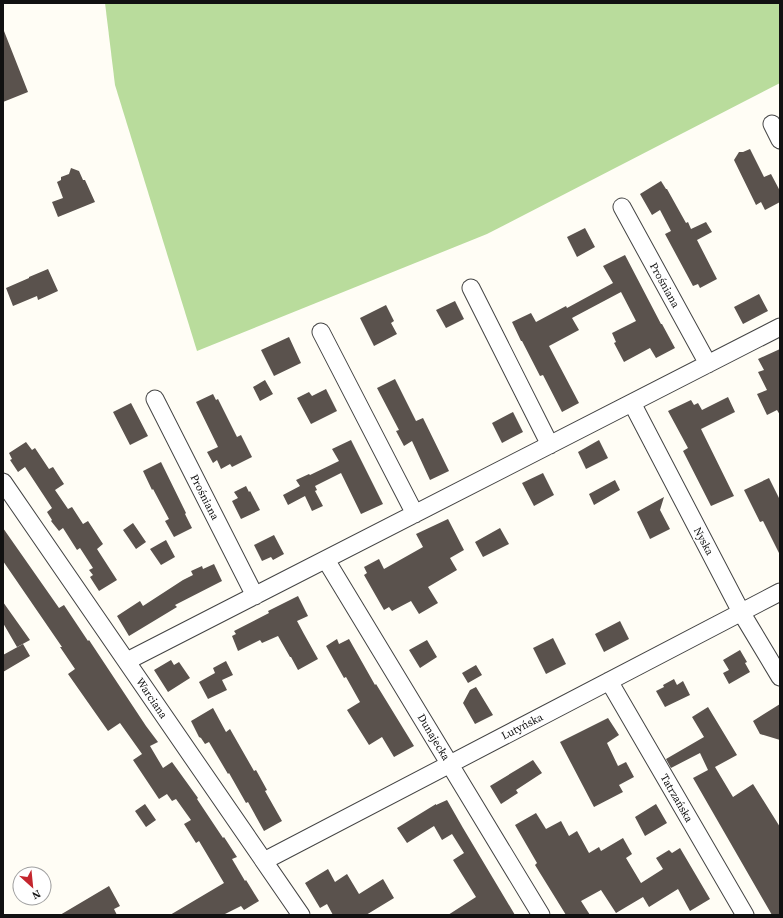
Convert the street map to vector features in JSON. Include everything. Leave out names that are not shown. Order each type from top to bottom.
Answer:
[{"type":"street","points":[[772,124],[780,140]]},
{"type":"street","name":"Prośniana","points":[[622,207],[708,364]]},
{"type":"street","points":[[471,288],[550,445]]},
{"type":"street","points":[[127,661],[780,327]]},
{"type":"street","points":[[321,332],[415,514]]},
{"type":"street","name":"Prośniana","points":[[155,399],[255,596]]},
{"type":"street","name":"Nyska","points":[[632,403],[741,612],[780,677]]},
{"type":"street","name":"Warciana","points":[[3,482],[301,915]]},
{"type":"street","name":"Dunajecka","points":[[326,560],[541,915]]},
{"type":"street","name":"Lutyńska","points":[[264,861],[780,592]]},
{"type":"street","name":"Tatrzańska","points":[[609,681],[745,915]]},
{"type":"green space","points":[[105,3],[780,3],[780,83],[487,234],[197,351],[115,85]]},
{"type":"building","points":[[4,31],[28,92],[3,102],[3,32]]},
{"type":"building","points":[[750,149],[764,177],[771,174],[780,191],[780,202],[765,210],[761,202],[756,205],[734,160],[739,152]]},
{"type":"building","points":[[71,168],[79,171],[83,180],[85,180],[95,202],[58,217],[52,202],[63,198],[57,182],[61,180],[61,177],[69,174]]},
{"type":"building","points":[[661,181],[691,229],[706,222],[712,232],[697,240],[717,279],[700,288],[698,284],[693,286],[665,234],[671,231],[660,210],[652,215],[640,194]]},
{"type":"building","points":[[585,228],[595,247],[577,257],[567,237]]},
{"type":"building","points":[[625,255],[675,348],[656,358],[650,348],[624,362],[614,343],[616,342],[612,333],[636,321],[621,292],[572,318],[579,330],[549,346],[579,403],[562,412],[543,375],[540,376],[512,322],[531,313],[536,322],[566,306],[567,308],[613,283],[603,266]]},
{"type":"building","points":[[48,269],[58,291],[38,300],[37,296],[13,306],[6,288]]},
{"type":"building","points":[[759,294],[768,311],[743,324],[734,307]]},
{"type":"building","points":[[455,301],[464,319],[446,328],[436,310]]},
{"type":"building","points":[[386,305],[394,321],[391,323],[397,334],[374,346],[360,318]]},
{"type":"building","points":[[289,337],[301,363],[274,376],[261,350]]},
{"type":"building","points":[[780,349],[780,415],[777,410],[767,415],[757,394],[767,390],[758,372],[764,370],[758,359]]},
{"type":"building","points":[[395,379],[416,421],[423,418],[449,471],[430,480],[412,441],[404,446],[396,431],[399,430],[377,388]]},
{"type":"building","points":[[265,380],[273,394],[260,401],[253,387]]},
{"type":"building","points":[[326,389],[337,411],[311,424],[297,398],[309,392],[312,396]]},
{"type":"building","points":[[213,394],[216,400],[218,399],[237,437],[241,435],[252,457],[232,467],[230,464],[221,469],[217,460],[213,463],[207,452],[218,447],[196,402]]},
{"type":"building","points":[[728,397],[735,412],[701,429],[734,496],[711,506],[683,451],[688,448],[668,411],[691,400],[694,405],[698,403],[702,410]]},
{"type":"building","points":[[131,403],[148,436],[130,445],[113,412]]},
{"type":"building","points":[[513,412],[523,432],[502,443],[492,423]]},
{"type":"building","points":[[351,440],[383,504],[361,514],[341,473],[315,486],[317,490],[315,491],[323,506],[312,511],[305,496],[288,505],[283,495],[300,486],[296,480],[339,461],[332,449]]},
{"type":"building","points":[[599,440],[608,458],[586,469],[578,452]]},
{"type":"building","points":[[26,442],[32,450],[35,448],[49,469],[53,467],[64,484],[55,490],[68,509],[72,507],[83,524],[88,521],[103,544],[97,549],[117,580],[99,591],[90,577],[93,575],[89,570],[93,568],[80,548],[77,550],[63,528],[59,531],[51,521],[52,520],[47,512],[52,508],[25,467],[18,472],[10,460],[12,459],[9,453]]},
{"type":"building","points":[[161,462],[192,528],[174,537],[165,521],[169,519],[143,471]]},
{"type":"building","points":[[543,473],[554,495],[534,506],[522,483]]},
{"type":"building","points":[[769,478],[780,500],[780,555],[763,521],[760,522],[744,490]]},
{"type":"building","points":[[615,480],[620,490],[594,505],[589,494]]},
{"type":"building","points":[[246,486],[260,510],[241,519],[232,501],[238,498],[234,492]]},
{"type":"building","points":[[664,497],[660,510],[670,529],[650,539],[637,512]]},
{"type":"building","points":[[448,519],[464,550],[450,558],[457,570],[428,587],[438,603],[419,614],[411,601],[392,611],[389,607],[384,610],[364,575],[367,573],[364,567],[379,559],[384,569],[423,547],[416,534]]},
{"type":"building","points":[[133,523],[146,542],[136,549],[123,530]]},
{"type":"building","points":[[3,528],[59,608],[64,605],[158,742],[150,746],[163,768],[172,762],[198,798],[197,799],[237,857],[232,859],[259,901],[244,910],[241,906],[223,915],[170,915],[224,883],[199,841],[196,843],[184,824],[191,820],[176,799],[172,801],[167,794],[159,799],[133,760],[142,754],[120,723],[108,731],[68,674],[75,669],[60,647],[62,647],[3,561]]},
{"type":"building","points":[[500,528],[509,544],[483,557],[475,542]]},
{"type":"building","points":[[274,535],[284,554],[273,560],[271,557],[262,561],[254,545]]},
{"type":"building","points":[[166,540],[175,557],[161,565],[150,549]]},
{"type":"building","points":[[214,564],[222,581],[175,605],[177,607],[129,636],[117,616],[140,601],[143,606],[193,575],[191,571],[202,566],[203,569]]},
{"type":"building","points":[[298,596],[308,616],[297,621],[318,659],[298,670],[278,636],[262,643],[260,640],[238,651],[232,636],[236,634],[234,631],[269,613],[268,611]]},
{"type":"building","points":[[3,602],[30,640],[17,647],[3,623]]},
{"type":"building","points":[[620,621],[629,639],[604,652],[595,634]]},
{"type":"building","points":[[553,638],[566,664],[546,674],[533,648]]},
{"type":"building","points":[[337,639],[339,644],[349,639],[375,685],[376,684],[414,746],[394,757],[382,737],[369,745],[347,710],[360,702],[346,677],[344,678],[326,646]]},
{"type":"building","points":[[427,640],[437,657],[420,668],[409,650]]},
{"type":"building","points":[[23,644],[30,656],[3,672],[3,655]]},
{"type":"building","points":[[740,650],[747,662],[745,663],[750,672],[729,684],[723,673],[729,670],[723,660]]},
{"type":"building","points":[[171,660],[174,665],[179,662],[190,678],[168,692],[154,670]]},
{"type":"building","points":[[226,661],[233,675],[222,680],[227,690],[208,699],[199,682],[215,673],[213,668]]},
{"type":"building","points":[[476,665],[482,675],[468,683],[462,673]]},
{"type":"building","points":[[674,679],[677,685],[683,681],[690,695],[665,707],[656,691]]},
{"type":"building","points":[[476,687],[493,715],[475,724],[463,703],[470,690]]},
{"type":"building","points":[[780,704],[780,740],[760,734],[753,721]]},
{"type":"building","points":[[708,707],[737,755],[715,767],[733,797],[753,784],[780,827],[780,915],[772,915],[693,778],[708,770],[700,753],[671,768],[666,759],[704,737],[692,717]]},
{"type":"building","points":[[213,708],[226,732],[230,729],[254,771],[256,770],[267,790],[265,791],[282,821],[264,831],[248,802],[246,803],[209,742],[205,744],[199,737],[191,721]]},
{"type":"building","points":[[608,718],[619,735],[607,743],[618,766],[626,762],[634,777],[619,785],[623,792],[594,807],[560,742]]},
{"type":"building","points":[[533,760],[542,773],[516,790],[518,793],[501,804],[490,786]]},
{"type":"building","points":[[447,800],[515,915],[448,915],[476,897],[453,860],[464,853],[452,834],[442,840],[434,826],[407,843],[397,828],[436,804]]},
{"type":"building","points":[[145,804],[156,820],[146,827],[135,811]]},
{"type":"building","points":[[656,804],[667,823],[645,836],[635,817]]},
{"type":"building","points":[[536,813],[546,829],[561,821],[569,836],[577,831],[589,853],[599,847],[601,851],[623,838],[632,854],[626,858],[641,883],[663,869],[656,858],[669,850],[672,853],[680,848],[710,899],[690,911],[678,889],[649,907],[643,897],[616,913],[601,890],[581,901],[590,915],[566,915],[535,865],[537,863],[515,825]]},
{"type":"building","points":[[328,869],[335,882],[347,874],[359,894],[383,879],[394,898],[366,915],[333,915],[327,904],[320,908],[305,883]]},
{"type":"building","points":[[109,886],[120,906],[114,909],[117,915],[60,915]]}]
